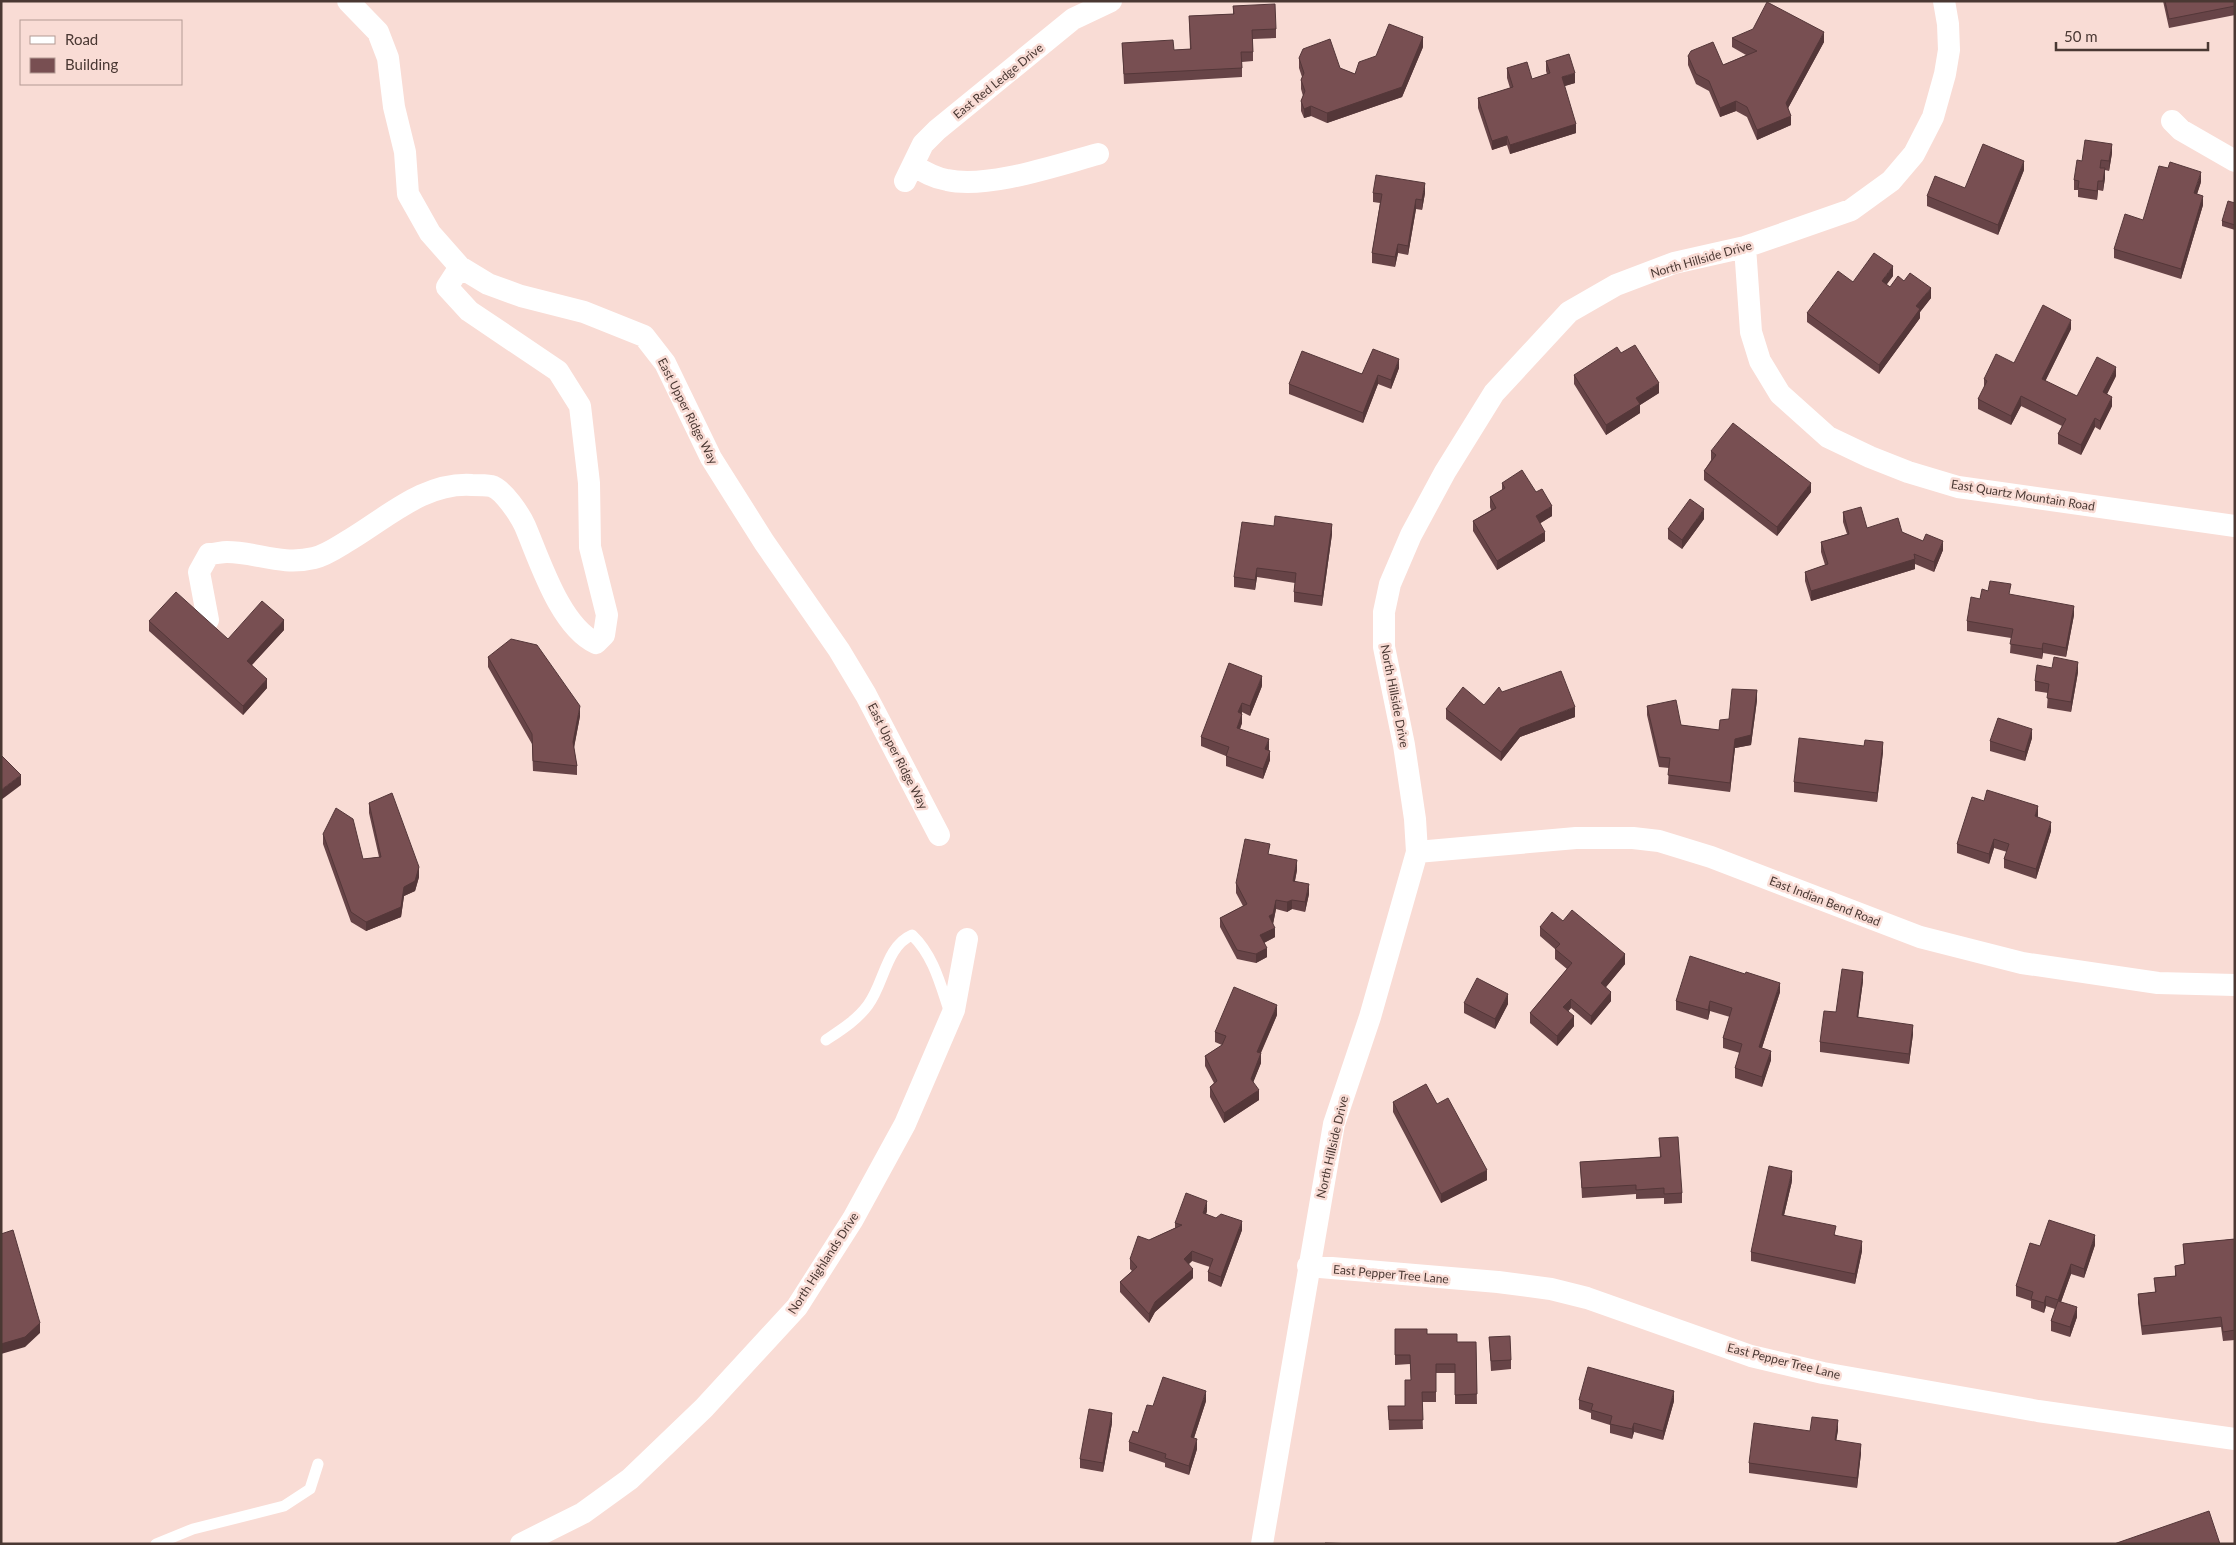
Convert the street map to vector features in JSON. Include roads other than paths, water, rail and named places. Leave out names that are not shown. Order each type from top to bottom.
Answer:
[{"type":"street","name":"East Upper Ridge Way","points":[[348,1],[378,32],[388,58],[394,107],[405,152],[408,194],[430,233],[460,267],[488,284],[521,296],[584,312],[644,336],[665,363],[710,458],[866,695],[939,836]]},
{"type":"street","name":"East Red Ledge Drive","points":[[1098,154],[1014,176],[965,182],[948,181],[929,175],[909,173],[923,144],[937,130],[1073,19],[1111,1]]},
{"type":"street","name":"North Hillside Drive","points":[[1262,1544],[1308,1266],[1334,1124],[1370,1017],[1417,852],[1415,819],[1404,745],[1386,664],[1384,612],[1390,584],[1411,535],[1445,472],[1494,394],[1569,312],[1616,285],[1674,263],[1745,247],[1851,210],[1891,181],[1914,154],[1933,117],[1945,74],[1948,33],[1944,1]]},
{"type":"street","points":[[2172,121],[2181,130],[2235,161]]},
{"type":"street","name":"East Quartz Mountain Road","points":[[1745,247],[1750,332],[1760,361],[1780,394],[1828,437],[1908,472],[1958,487],[2235,526]]},
{"type":"street","points":[[208,620],[199,572],[209,554],[228,552],[280,561],[314,558],[335,549],[395,508],[439,488],[461,484],[493,486],[504,497],[520,515],[546,575],[568,617],[584,637],[596,643],[604,635],[607,615],[590,547],[589,483],[580,406],[558,371],[469,311],[447,287],[460,267]]},
{"type":"street","name":"East Indian Bend Road","points":[[1417,852],[1576,838],[1633,838],[1659,841],[1703,854],[1920,937],[2022,963],[2158,983],[2235,985]]},
{"type":"street","name":"North Highlands Drive","points":[[521,1544],[583,1513],[630,1479],[704,1408],[797,1308],[853,1219],[905,1124],[952,1016],[967,939]]},
{"type":"street","name":"East Pepper Tree Lane","points":[[1308,1266],[1498,1282],[1551,1289],[1586,1298],[1751,1356],[1822,1373],[2038,1411],[2235,1439]]},
{"type":"lane","points":[[826,1040],[850,1023],[867,1006],[879,987],[885,969],[902,939],[912,935],[922,944],[934,967],[952,1016]]},
{"type":"lane","points":[[156,1544],[194,1529],[284,1506],[310,1489],[318,1464]]}]
